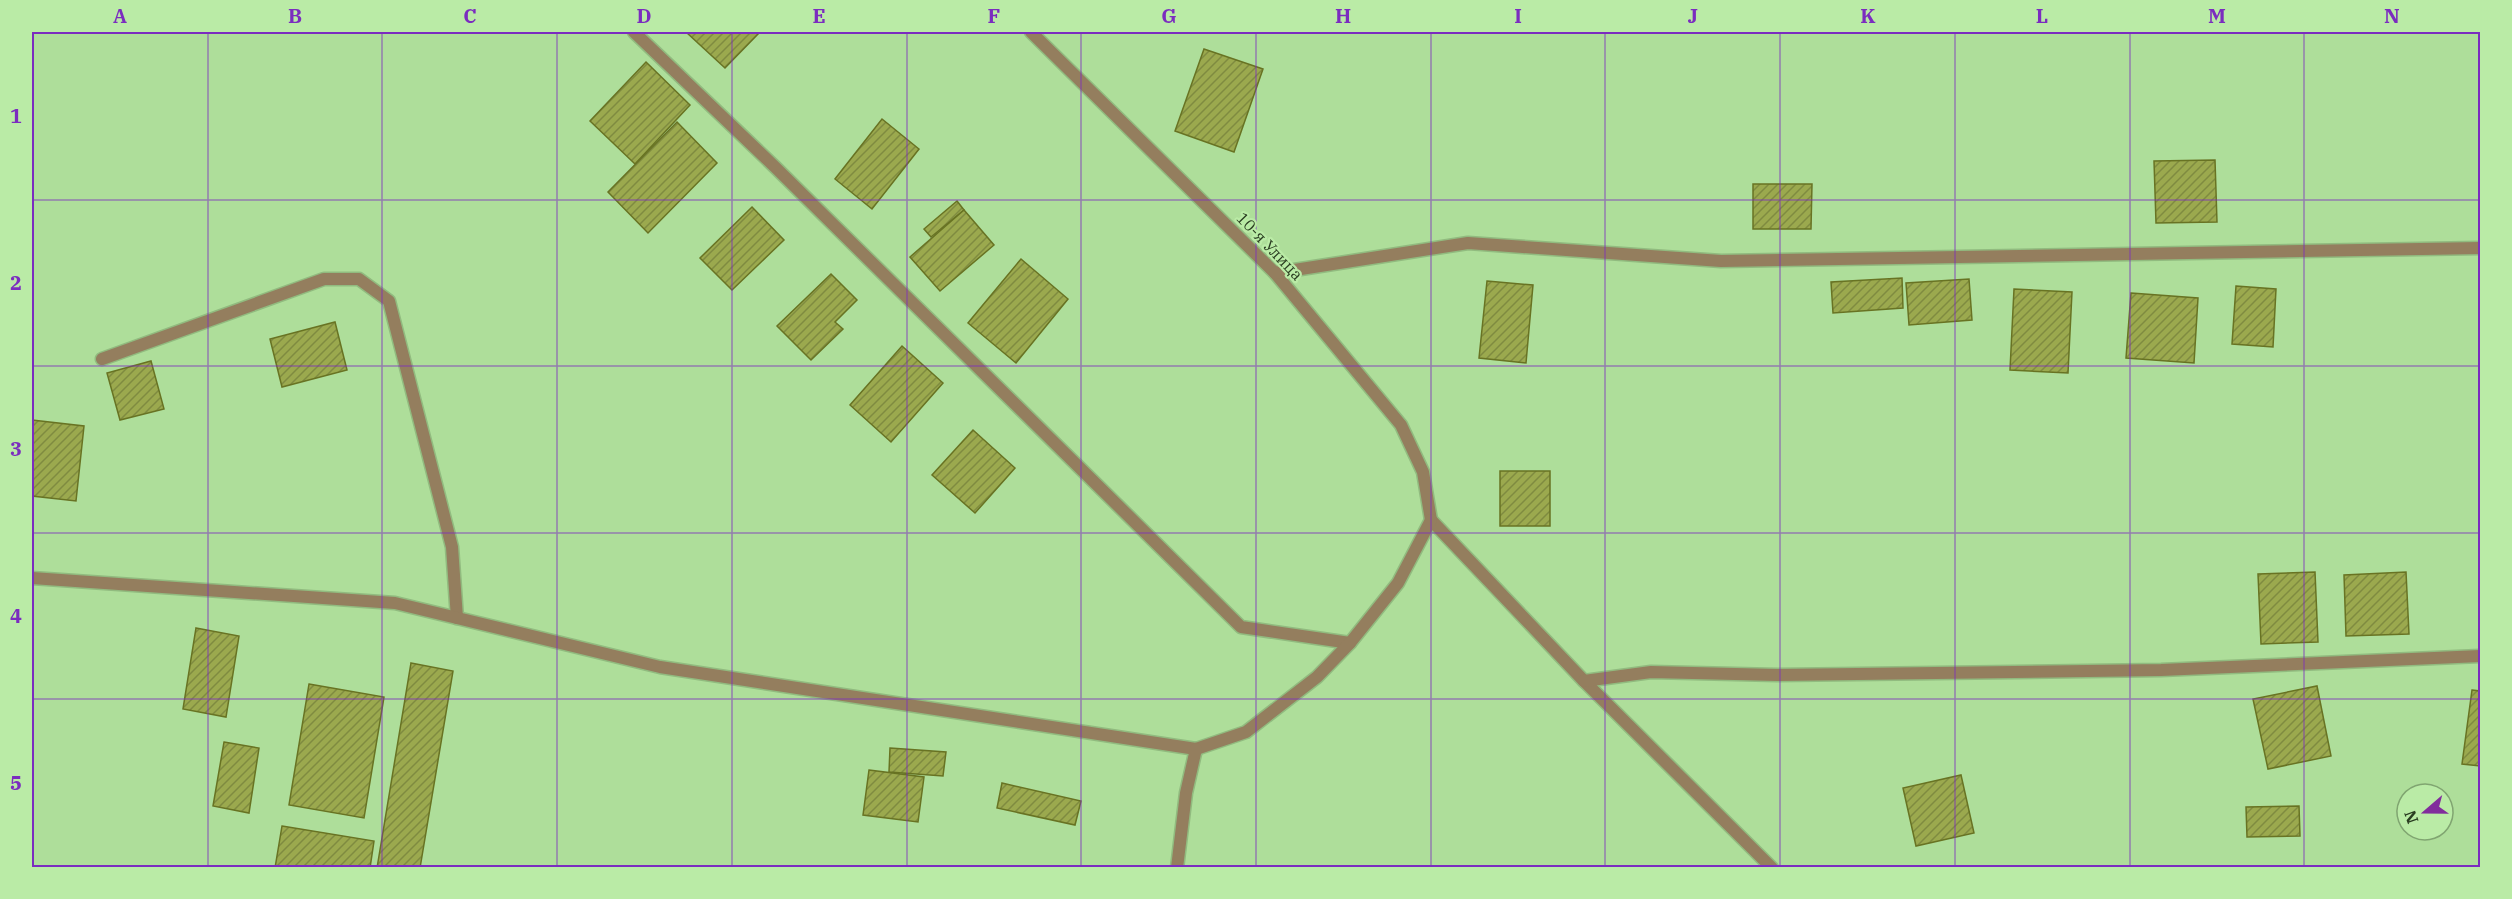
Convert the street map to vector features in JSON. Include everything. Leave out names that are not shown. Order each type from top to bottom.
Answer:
[{"type":"street","points":[[634,32],[775,166],[1241,627],[1350,643]]},
{"type":"street","name":"10-я Улица","points":[[1031,32],[1275,273],[1401,425],[1423,472],[1431,520]]},
{"type":"street","points":[[1275,273],[1468,243],[1721,261],[2481,249]]},
{"type":"street","points":[[102,358],[324,279],[359,279],[389,301],[452,547],[457,618]]},
{"type":"street","points":[[32,578],[395,603],[660,667],[1196,749],[1246,732],[1317,677],[1350,643],[1398,584],[1431,520],[1584,681],[1772,867]]},
{"type":"street","points":[[1584,681],[1651,672],[1777,675],[2161,670],[2481,656]]},
{"type":"street","points":[[1177,867],[1186,793],[1196,749]]},
{"type":"building","points":[[686,32],[760,32],[725,68]]},
{"type":"building","points":[[1204,49],[1263,69],[1234,152],[1175,131]]},
{"type":"building","points":[[646,62],[690,105],[635,164],[590,121]]},
{"type":"building","points":[[882,119],[919,149],[872,209],[835,179]]},
{"type":"building","points":[[677,122],[717,163],[648,233],[608,192]]},
{"type":"building","points":[[2215,160],[2217,222],[2156,223],[2154,161]]},
{"type":"building","points":[[1753,184],[1812,184],[1811,229],[1753,229]]},
{"type":"building","points":[[957,201],[964,210],[931,237],[924,229]]},
{"type":"building","points":[[752,207],[784,240],[732,290],[700,258]]},
{"type":"building","points":[[964,210],[994,245],[940,291],[910,257]]},
{"type":"building","points":[[1021,259],[1068,299],[1016,363],[968,323]]},
{"type":"building","points":[[831,274],[857,300],[835,322],[843,329],[811,360],[777,326]]},
{"type":"building","points":[[1902,278],[1903,308],[1833,313],[1831,282]]},
{"type":"building","points":[[1969,279],[1972,320],[1909,325],[1906,283]]},
{"type":"building","points":[[1487,281],[1533,285],[1526,363],[1479,358]]},
{"type":"building","points":[[2236,286],[2276,289],[2273,347],[2232,344]]},
{"type":"building","points":[[2014,289],[2072,292],[2068,373],[2010,370]]},
{"type":"building","points":[[2131,293],[2198,298],[2194,363],[2126,358]]},
{"type":"building","points":[[335,322],[347,370],[282,387],[270,339]]},
{"type":"building","points":[[902,346],[943,383],[891,442],[850,405]]},
{"type":"building","points":[[151,361],[164,409],[120,420],[107,373]]},
{"type":"building","points":[[32,420],[84,426],[76,501],[32,496]]},
{"type":"building","points":[[973,430],[1015,468],[975,513],[932,475]]},
{"type":"building","points":[[1500,471],[1550,471],[1550,526],[1500,526]]},
{"type":"building","points":[[2315,572],[2318,642],[2261,644],[2258,574]]},
{"type":"building","points":[[2406,572],[2409,634],[2346,636],[2344,575]]},
{"type":"building","points":[[196,628],[239,636],[226,717],[183,709]]},
{"type":"building","points":[[411,663],[453,671],[420,868],[377,868]]},
{"type":"building","points":[[309,684],[384,697],[364,818],[289,805]]},
{"type":"building","points":[[2317,686],[2331,756],[2268,769],[2253,699]]},
{"type":"building","points":[[2472,690],[2480,691],[2480,766],[2462,764]]},
{"type":"building","points":[[224,742],[259,748],[249,813],[213,806]]},
{"type":"building","points":[[890,748],[946,752],[943,776],[889,772]]},
{"type":"building","points":[[869,770],[924,777],[918,822],[863,815]]},
{"type":"building","points":[[1961,775],[1974,833],[1916,846],[1903,788]]},
{"type":"building","points":[[1002,783],[1081,801],[1075,825],[997,808]]},
{"type":"building","points":[[2299,806],[2300,836],[2247,837],[2246,807]]},
{"type":"building","points":[[282,826],[374,841],[370,868],[275,868]]}]
